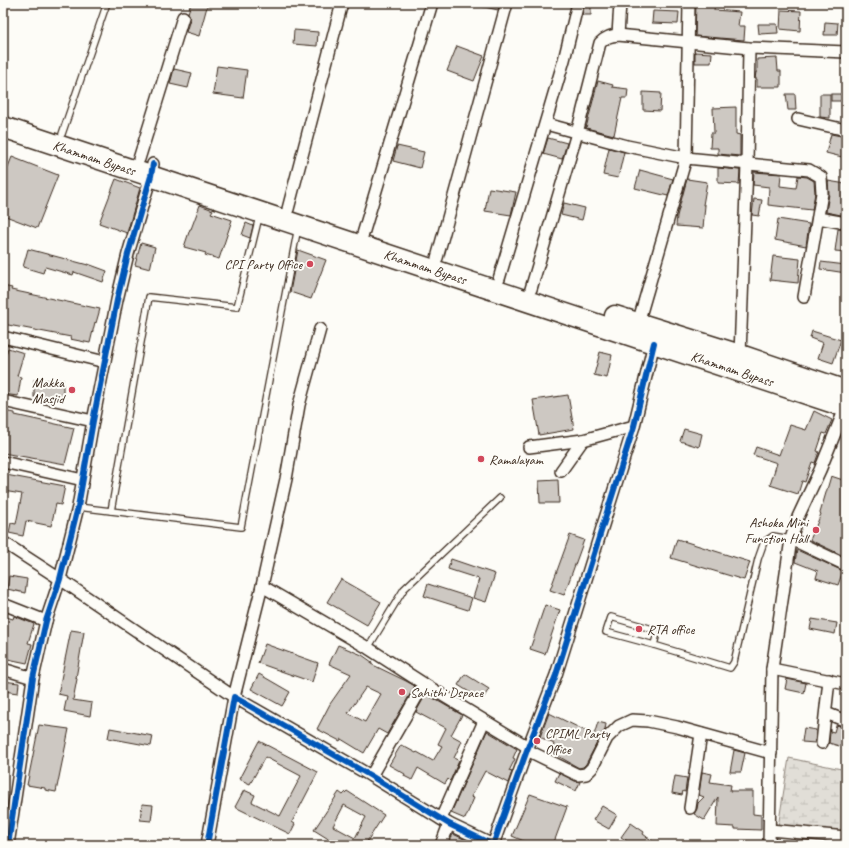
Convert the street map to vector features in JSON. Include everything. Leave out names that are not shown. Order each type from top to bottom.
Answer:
[{"type":"highway","name":"Khammam Bypass","points":[[3,114],[62,134],[260,212],[293,217]]},
{"type":"highway","name":"Khammam Bypass","points":[[3,127],[148,167],[293,217],[437,258],[740,355],[846,391]]},
{"type":"highway","name":"Khammam Bypass","points":[[357,236],[654,343],[846,406]]},
{"type":"street","points":[[293,217],[342,3]]},
{"type":"street","points":[[357,236],[432,3]]},
{"type":"street","points":[[437,258],[507,3]]},
{"type":"street","points":[[499,279],[546,124],[578,3]]},
{"type":"street","points":[[618,35],[620,3]]},
{"type":"street","points":[[638,323],[686,158],[689,3]]},
{"type":"street","points":[[8,845],[6,831],[33,678],[46,621],[60,579],[78,507],[93,421],[128,254],[183,17]]},
{"type":"street","points":[[531,289],[577,133],[600,43],[609,36],[618,35],[749,48],[846,52]]},
{"type":"street","points":[[740,355],[747,164],[749,48]]},
{"type":"street","points":[[798,119],[846,130]]},
{"type":"street","points":[[546,124],[577,133],[686,158],[809,170],[821,177],[822,193],[804,297]]},
{"type":"street","points":[[818,218],[846,223]]},
{"type":"street","points":[[207,845],[234,697],[262,586],[286,479],[299,405],[320,329]]},
{"type":"street","points":[[3,337],[105,362]]},
{"type":"street","points":[[3,542],[234,697],[372,776],[445,822],[493,845],[527,749],[556,675],[634,426],[654,343]]},
{"type":"street","points":[[3,402],[93,421]]},
{"type":"street","points":[[769,845],[772,669],[791,539],[798,517],[820,470],[846,406]]},
{"type":"street","points":[[529,447],[583,440],[634,426]]},
{"type":"street","points":[[561,471],[583,440]]},
{"type":"street","points":[[3,462],[83,480]]},
{"type":"street","points":[[791,539],[846,565]]},
{"type":"street","points":[[262,586],[368,648],[527,749],[578,775],[586,774],[592,768],[607,738],[619,726],[632,720],[648,721],[771,753]]},
{"type":"street","points":[[3,604],[46,621]]},
{"type":"street","points":[[3,669],[33,678]]},
{"type":"street","points":[[772,669],[846,684]]},
{"type":"street","points":[[822,743],[829,680]]},
{"type":"street","points":[[372,776],[424,684]]},
{"type":"street","points":[[826,713],[846,721]]},
{"type":"street","points":[[441,845],[445,822],[484,721]]},
{"type":"street","points":[[690,808],[701,734]]},
{"type":"street","points":[[770,830],[846,837]]},
{"type":"lane","points":[[62,134],[106,3]]},
{"type":"lane","points":[[110,511],[150,297],[237,307],[260,212]]},
{"type":"lane","points":[[78,507],[241,527],[293,217]]},
{"type":"lane","points":[[368,648],[404,589],[500,498]]},
{"type":"lane","points":[[654,645],[656,630],[611,617],[606,632],[730,668],[734,662],[758,559],[764,542],[773,536],[791,539]]},
{"type":"green space","points":[[789,758],[846,770],[846,833],[778,827]]},
{"type":"building","points":[[191,3],[208,3],[199,36],[186,32],[190,19],[188,13]]},
{"type":"building","points":[[480,3],[500,3],[498,10],[480,6]]},
{"type":"building","points":[[585,3],[591,3],[591,15],[582,15]]},
{"type":"building","points":[[696,3],[715,4],[714,10],[740,12],[738,26],[745,26],[744,40],[695,36]]},
{"type":"building","points":[[781,10],[801,11],[800,31],[780,29]]},
{"type":"building","points":[[653,11],[679,12],[678,24],[652,23]]},
{"type":"building","points":[[825,22],[838,23],[837,35],[824,35]]},
{"type":"building","points":[[758,24],[777,24],[778,33],[759,34]]},
{"type":"building","points":[[294,30],[318,32],[317,46],[293,44]]},
{"type":"building","points":[[457,46],[484,56],[474,81],[447,71]]},
{"type":"building","points":[[695,52],[712,53],[711,63],[695,63]]},
{"type":"building","points":[[777,58],[778,71],[781,71],[781,87],[757,87],[757,79],[755,79],[757,72],[757,59]]},
{"type":"building","points":[[217,66],[247,70],[243,98],[213,94]]},
{"type":"building","points":[[174,69],[192,73],[188,88],[170,84]]},
{"type":"building","points":[[598,81],[613,85],[612,87],[628,89],[627,98],[622,98],[614,135],[586,128]]},
{"type":"building","points":[[643,92],[661,93],[660,111],[643,110]]},
{"type":"building","points":[[786,94],[795,94],[796,110],[788,110]]},
{"type":"building","points":[[820,94],[830,94],[830,118],[820,117]]},
{"type":"building","points":[[831,94],[846,94],[846,101],[831,101]]},
{"type":"building","points":[[736,107],[736,134],[740,135],[740,156],[718,154],[718,148],[710,148],[711,133],[714,133],[713,108]]},
{"type":"building","points":[[831,134],[846,137],[846,158],[826,153]]},
{"type":"building","points":[[548,138],[567,143],[562,159],[543,154]]},
{"type":"building","points":[[397,146],[424,152],[420,168],[393,161]]},
{"type":"building","points":[[609,148],[624,152],[618,178],[603,175]]},
{"type":"building","points":[[12,157],[58,175],[37,228],[3,215],[3,179]]},
{"type":"building","points":[[718,168],[740,170],[739,184],[718,183]]},
{"type":"building","points":[[640,170],[673,179],[668,196],[635,188]]},
{"type":"building","points":[[754,172],[781,174],[780,186],[796,188],[798,176],[807,177],[814,181],[815,193],[812,210],[768,205],[769,187],[753,185]]},
{"type":"building","points":[[116,179],[140,188],[127,233],[99,223]]},
{"type":"building","points":[[687,179],[707,182],[703,205],[705,205],[703,228],[676,226],[677,216]]},
{"type":"building","points":[[828,181],[846,184],[846,216],[826,212],[829,194]]},
{"type":"building","points":[[489,188],[516,192],[511,215],[485,211]]},
{"type":"building","points":[[754,199],[762,200],[759,216],[752,215]]},
{"type":"building","points":[[564,203],[585,208],[582,220],[561,215]]},
{"type":"building","points":[[200,205],[213,210],[211,213],[232,220],[219,259],[205,255],[206,253],[184,247]]},
{"type":"building","points":[[778,219],[809,224],[806,246],[775,240]]},
{"type":"building","points":[[246,223],[253,226],[250,238],[242,235]]},
{"type":"building","points":[[838,229],[846,230],[846,252],[835,251]]},
{"type":"building","points":[[141,243],[155,247],[150,269],[135,265]]},
{"type":"building","points":[[28,249],[88,264],[107,271],[103,282],[74,272],[73,275],[45,267],[43,273],[23,267]]},
{"type":"building","points":[[298,250],[326,260],[311,299],[290,292]]},
{"type":"building","points":[[773,256],[800,259],[798,283],[770,280]]},
{"type":"building","points":[[821,262],[846,265],[846,273],[820,269]]},
{"type":"building","points":[[3,286],[12,288],[11,290],[100,309],[90,343],[70,339],[71,337],[3,324]]},
{"type":"building","points":[[812,331],[841,340],[833,363],[818,358],[823,343],[810,338]]},
{"type":"building","points":[[8,348],[24,353],[17,376],[21,377],[18,396],[3,394],[3,363]]},
{"type":"building","points":[[600,352],[612,355],[607,378],[594,375]]},
{"type":"building","points":[[34,380],[63,380],[63,397],[34,397]]},
{"type":"building","points":[[568,395],[574,429],[539,435],[533,400]]},
{"type":"building","points":[[3,411],[74,428],[65,464],[3,453]]},
{"type":"building","points":[[814,411],[832,420],[826,434],[823,433],[815,463],[812,462],[805,482],[802,481],[798,494],[770,485],[777,463],[753,455],[756,447],[779,455],[790,425],[806,430]]},
{"type":"building","points":[[684,429],[702,434],[699,447],[680,441]]},
{"type":"building","points":[[6,475],[65,486],[61,505],[56,504],[51,526],[26,521],[23,536],[9,533],[11,523],[16,524],[22,494],[3,491]]},
{"type":"building","points":[[831,476],[846,481],[846,557],[810,540],[821,514],[820,513]]},
{"type":"building","points":[[558,480],[559,503],[540,503],[539,481]]},
{"type":"building","points":[[570,535],[584,540],[564,595],[550,590]]},
{"type":"building","points":[[677,539],[750,562],[744,580],[671,558]]},
{"type":"building","points":[[797,550],[843,571],[838,585],[816,578],[818,571],[795,562]]},
{"type":"building","points":[[451,559],[495,574],[486,602],[473,598],[479,579],[448,569]]},
{"type":"building","points":[[9,576],[27,579],[25,593],[7,589]]},
{"type":"building","points":[[341,579],[381,602],[367,625],[327,602]]},
{"type":"building","points":[[428,584],[472,598],[468,610],[424,596]]},
{"type":"building","points":[[545,605],[560,610],[545,654],[530,649]]},
{"type":"building","points":[[3,616],[13,619],[14,616],[34,624],[28,643],[32,644],[27,663],[3,658]]},
{"type":"building","points":[[812,619],[837,623],[835,634],[810,629]]},
{"type":"building","points":[[71,630],[84,632],[73,700],[92,703],[90,716],[64,711],[67,696],[58,694]]},
{"type":"building","points":[[265,644],[318,663],[312,682],[258,663]]},
{"type":"building","points":[[338,645],[362,655],[372,662],[371,664],[415,686],[387,734],[378,729],[364,753],[341,739],[340,741],[317,729],[330,704],[351,674],[329,664]],"holes":[[[366,687],[381,694],[365,722],[348,713]]]},
{"type":"building","points":[[259,674],[290,692],[282,706],[251,689]]},
{"type":"building","points":[[465,674],[489,689],[482,700],[458,685]]},
{"type":"building","points":[[787,679],[806,683],[804,693],[785,689]]},
{"type":"building","points":[[3,681],[19,683],[18,693],[3,691]]},
{"type":"building","points":[[426,694],[462,715],[451,735],[462,741],[454,758],[459,761],[450,781],[448,779],[445,784],[418,768],[412,780],[404,776],[405,774],[389,765],[401,745],[433,761],[442,746],[438,744],[446,728],[416,712]]},
{"type":"building","points":[[549,713],[594,735],[598,722],[606,724],[605,730],[583,767],[579,768],[551,752],[554,744],[540,737]]},
{"type":"building","points":[[39,725],[69,729],[56,792],[45,790],[45,788],[27,785]]},
{"type":"building","points":[[836,725],[846,728],[846,748],[829,743],[830,731],[834,732]]},
{"type":"building","points":[[110,728],[153,736],[151,746],[108,738]]},
{"type":"building","points":[[804,728],[816,730],[815,743],[802,742]]},
{"type":"building","points":[[487,731],[517,749],[513,758],[515,759],[509,771],[512,772],[508,783],[485,771],[471,797],[474,798],[465,819],[451,813]]},
{"type":"building","points":[[259,741],[318,772],[292,822],[295,824],[290,834],[235,807],[244,790],[255,795],[252,802],[280,816],[301,776],[265,757],[250,784],[239,779]]},
{"type":"building","points":[[734,750],[745,753],[741,772],[730,772]]},
{"type":"building","points":[[702,772],[712,774],[710,782],[731,785],[730,791],[753,791],[753,814],[761,815],[761,830],[735,829],[735,827],[717,826],[718,797],[704,820],[694,814],[698,803],[704,797],[699,795]]},
{"type":"building","points":[[559,773],[580,782],[576,791],[555,781]]},
{"type":"building","points":[[675,776],[687,778],[685,792],[683,791],[682,795],[672,793]]},
{"type":"building","points":[[347,791],[384,815],[366,843],[369,845],[338,845],[314,830],[339,792],[343,795]],"holes":[[[344,805],[366,817],[355,838],[333,826]]]},
{"type":"building","points":[[530,794],[567,807],[553,845],[533,845],[512,836]]},
{"type":"building","points":[[142,804],[153,805],[151,821],[140,820]]},
{"type":"building","points":[[602,806],[617,815],[609,829],[593,820]]},
{"type":"building","points":[[631,823],[644,832],[643,834],[658,845],[633,845],[621,837]]},
{"type":"building","points":[[453,834],[464,839],[461,845],[448,845]]},
{"type":"cycle path","points":[[8,845],[33,678],[46,621],[60,579],[78,507],[117,300],[153,164]]},
{"type":"cycle path","points":[[207,845],[234,697],[371,776],[449,824],[493,845],[556,675],[634,426],[654,343]]},
{"type":"place","name":"CPI Party Office","points":[[310,264]]},
{"type":"place","name":"Makka Masjid","points":[[72,390]]},
{"type":"place","name":"Ramalayam","points":[[481,459]]},
{"type":"place","name":"Ashoka Mini Function Hall","points":[[816,530]]},
{"type":"place","name":"RTA office","points":[[639,629]]},
{"type":"place","name":"Sahithi Dspace","points":[[402,692]]},
{"type":"place","name":"CPIML Party Office","points":[[537,741]]}]
